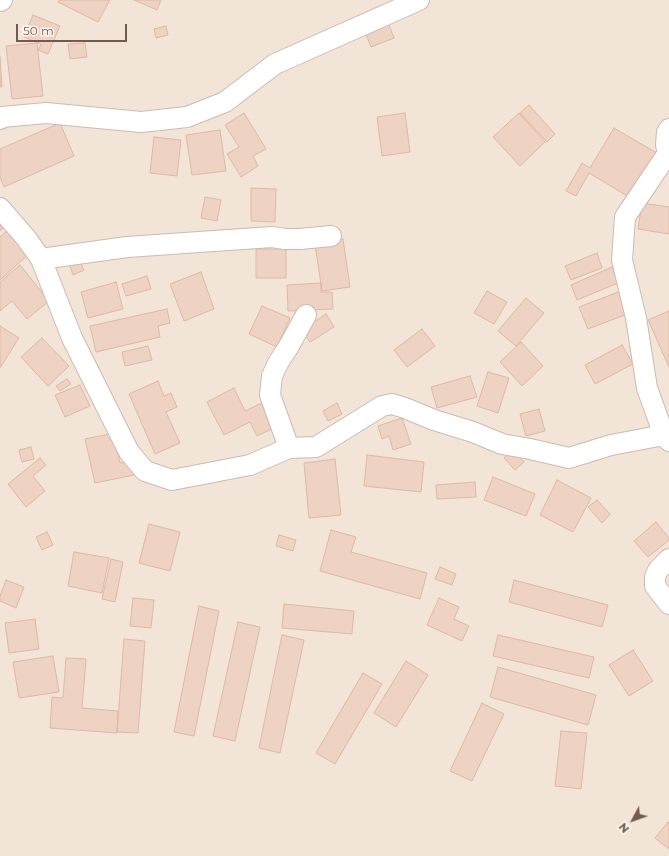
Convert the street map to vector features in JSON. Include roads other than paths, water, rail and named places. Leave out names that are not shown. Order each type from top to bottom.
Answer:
[{"type":"street","points":[[0,119],[2,117],[46,113],[141,122],[187,117],[225,102],[275,64],[419,0]]},
{"type":"street","points":[[0,208],[26,238],[41,259],[72,338],[129,452],[145,471],[172,480],[250,465],[289,448],[316,447],[382,406],[392,404],[434,420],[473,432],[502,444],[569,458],[612,445],[666,438],[647,388],[636,318],[622,260],[625,217],[668,153],[666,145],[667,132],[669,130]]},
{"type":"street","points":[[41,259],[127,247],[272,237],[300,239],[331,236]]},
{"type":"street","points":[[289,448],[270,394],[272,376],[306,315]]},
{"type":"street","points":[[669,559],[658,570],[655,577],[655,586],[669,604]]}]
